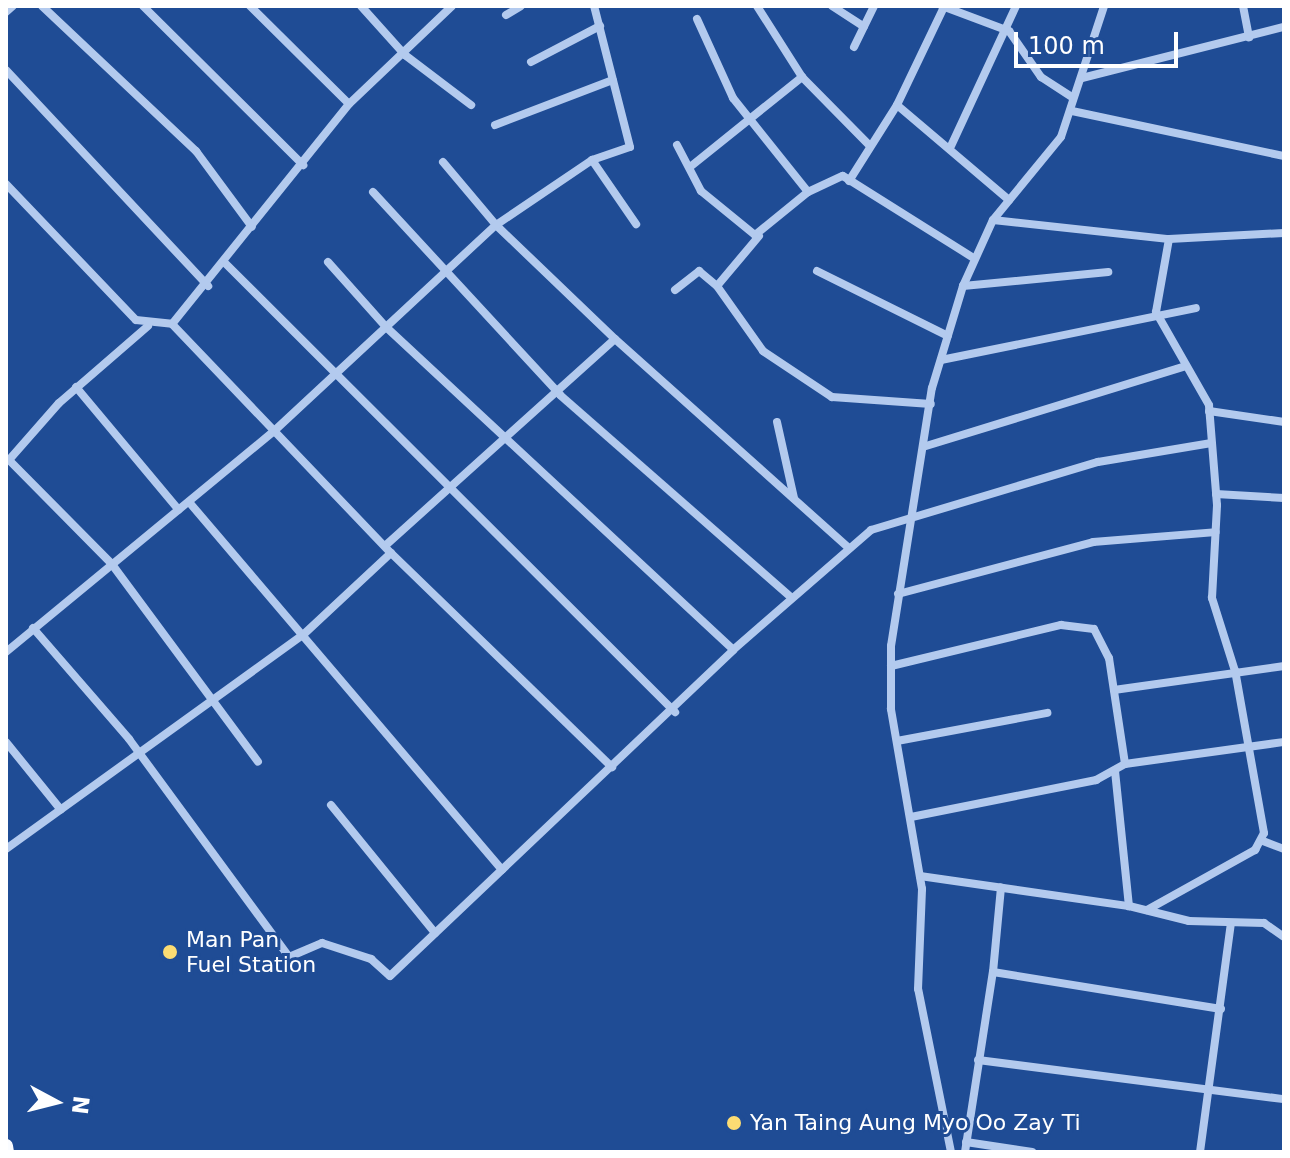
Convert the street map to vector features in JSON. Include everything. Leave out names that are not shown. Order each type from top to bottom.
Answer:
[{"type":"street","points":[[6,12],[13,6]]},
{"type":"street","points":[[42,6],[196,151],[252,227]]},
{"type":"street","points":[[143,6],[303,165]]},
{"type":"street","points":[[250,6],[349,104]]},
{"type":"street","points":[[361,6],[405,55],[471,105]]},
{"type":"street","points":[[258,762],[111,563],[9,460],[76,387],[148,326],[172,324],[208,286],[349,104],[405,55],[452,6]]},
{"type":"street","points":[[506,15],[521,6]]},
{"type":"street","points":[[6,652],[273,432],[496,225],[592,160],[630,147],[594,6]]},
{"type":"street","points":[[757,6],[802,77],[869,145]]},
{"type":"street","points":[[832,6],[864,27]]},
{"type":"street","points":[[854,47],[874,6]]},
{"type":"street","points":[[951,146],[1009,31],[1016,6]]},
{"type":"street","points":[[951,1152],[918,989],[920,876],[897,741],[891,666],[898,594],[931,404],[972,257],[993,220],[1061,137],[1104,6]]},
{"type":"street","points":[[1243,6],[1249,37]]},
{"type":"street","points":[[849,181],[897,105],[943,7],[1009,31],[1041,77],[1072,97]]},
{"type":"street","points":[[697,19],[748,123],[808,192]]},
{"type":"street","points":[[531,62],[600,26]]},
{"type":"street","points":[[1082,78],[1284,27]]},
{"type":"street","points":[[6,70],[208,286]]},
{"type":"street","points":[[690,167],[802,77]]},
{"type":"street","points":[[495,125],[613,80]]},
{"type":"street","points":[[897,105],[951,146],[1009,200]]},
{"type":"street","points":[[1072,111],[1284,156]]},
{"type":"street","points":[[677,145],[701,191],[759,236]]},
{"type":"street","points":[[592,160],[636,224]]},
{"type":"street","points":[[443,162],[496,225],[615,339],[849,548]]},
{"type":"street","points":[[717,286],[759,236],[808,192],[833,176],[849,181],[972,257]]},
{"type":"street","points":[[6,184],[148,326]]},
{"type":"street","points":[[373,192],[444,275],[560,395],[791,597]]},
{"type":"street","points":[[993,220],[1169,239],[1284,233]]},
{"type":"street","points":[[1169,239],[1156,312],[1209,411],[1216,494],[1212,598],[1235,671],[1263,841]]},
{"type":"street","points":[[328,262],[386,327],[733,650]]},
{"type":"street","points":[[225,263],[333,376],[675,712]]},
{"type":"street","points":[[675,290],[699,271],[717,286],[763,351],[820,392],[931,404]]},
{"type":"street","points":[[817,271],[948,336]]},
{"type":"street","points":[[963,286],[1108,272]]},
{"type":"street","points":[[941,360],[1156,312],[1196,308]]},
{"type":"street","points":[[172,324],[389,549],[612,767]]},
{"type":"street","points":[[6,849],[139,754],[212,697],[304,634],[451,490],[560,395],[615,339]]},
{"type":"street","points":[[926,446],[1183,367]]},
{"type":"street","points":[[76,387],[179,510]]},
{"type":"street","points":[[1209,411],[1284,422]]},
{"type":"street","points":[[777,422],[795,499]]},
{"type":"street","points":[[33,628],[139,754],[289,957],[322,943],[371,959],[390,976],[612,767],[675,712],[733,650],[871,530],[1098,462],[1211,443]]},
{"type":"street","points":[[1216,494],[1284,498]]},
{"type":"street","points":[[189,502],[502,870]]},
{"type":"street","points":[[898,594],[1093,542],[1216,532]]},
{"type":"street","points":[[891,666],[1076,625],[1094,629],[1114,690],[1125,764]]},
{"type":"street","points":[[1114,690],[1284,666]]},
{"type":"street","points":[[897,741],[1047,713]]},
{"type":"street","points":[[6,742],[61,810]]},
{"type":"street","points":[[911,817],[1115,771],[1125,764],[1284,742]]},
{"type":"street","points":[[1115,771],[1129,906]]},
{"type":"street","points":[[331,805],[435,933]]},
{"type":"street","points":[[1263,841],[1284,849]]},
{"type":"street","points":[[1147,910],[1263,841]]},
{"type":"street","points":[[920,876],[1231,924],[1264,923],[1284,937]]},
{"type":"street","points":[[1001,887],[993,972],[965,1147],[1032,1152]]},
{"type":"street","points":[[1200,1152],[1231,924]]},
{"type":"street","points":[[993,972],[1221,1009]]},
{"type":"street","points":[[978,1060],[1284,1099]]},
{"type":"place","name":"Man Pan Fuel Station","points":[[170,952]]},
{"type":"place","name":"Yan Taing Aung Myo Oo Zay Ti","points":[[734,1123]]}]
